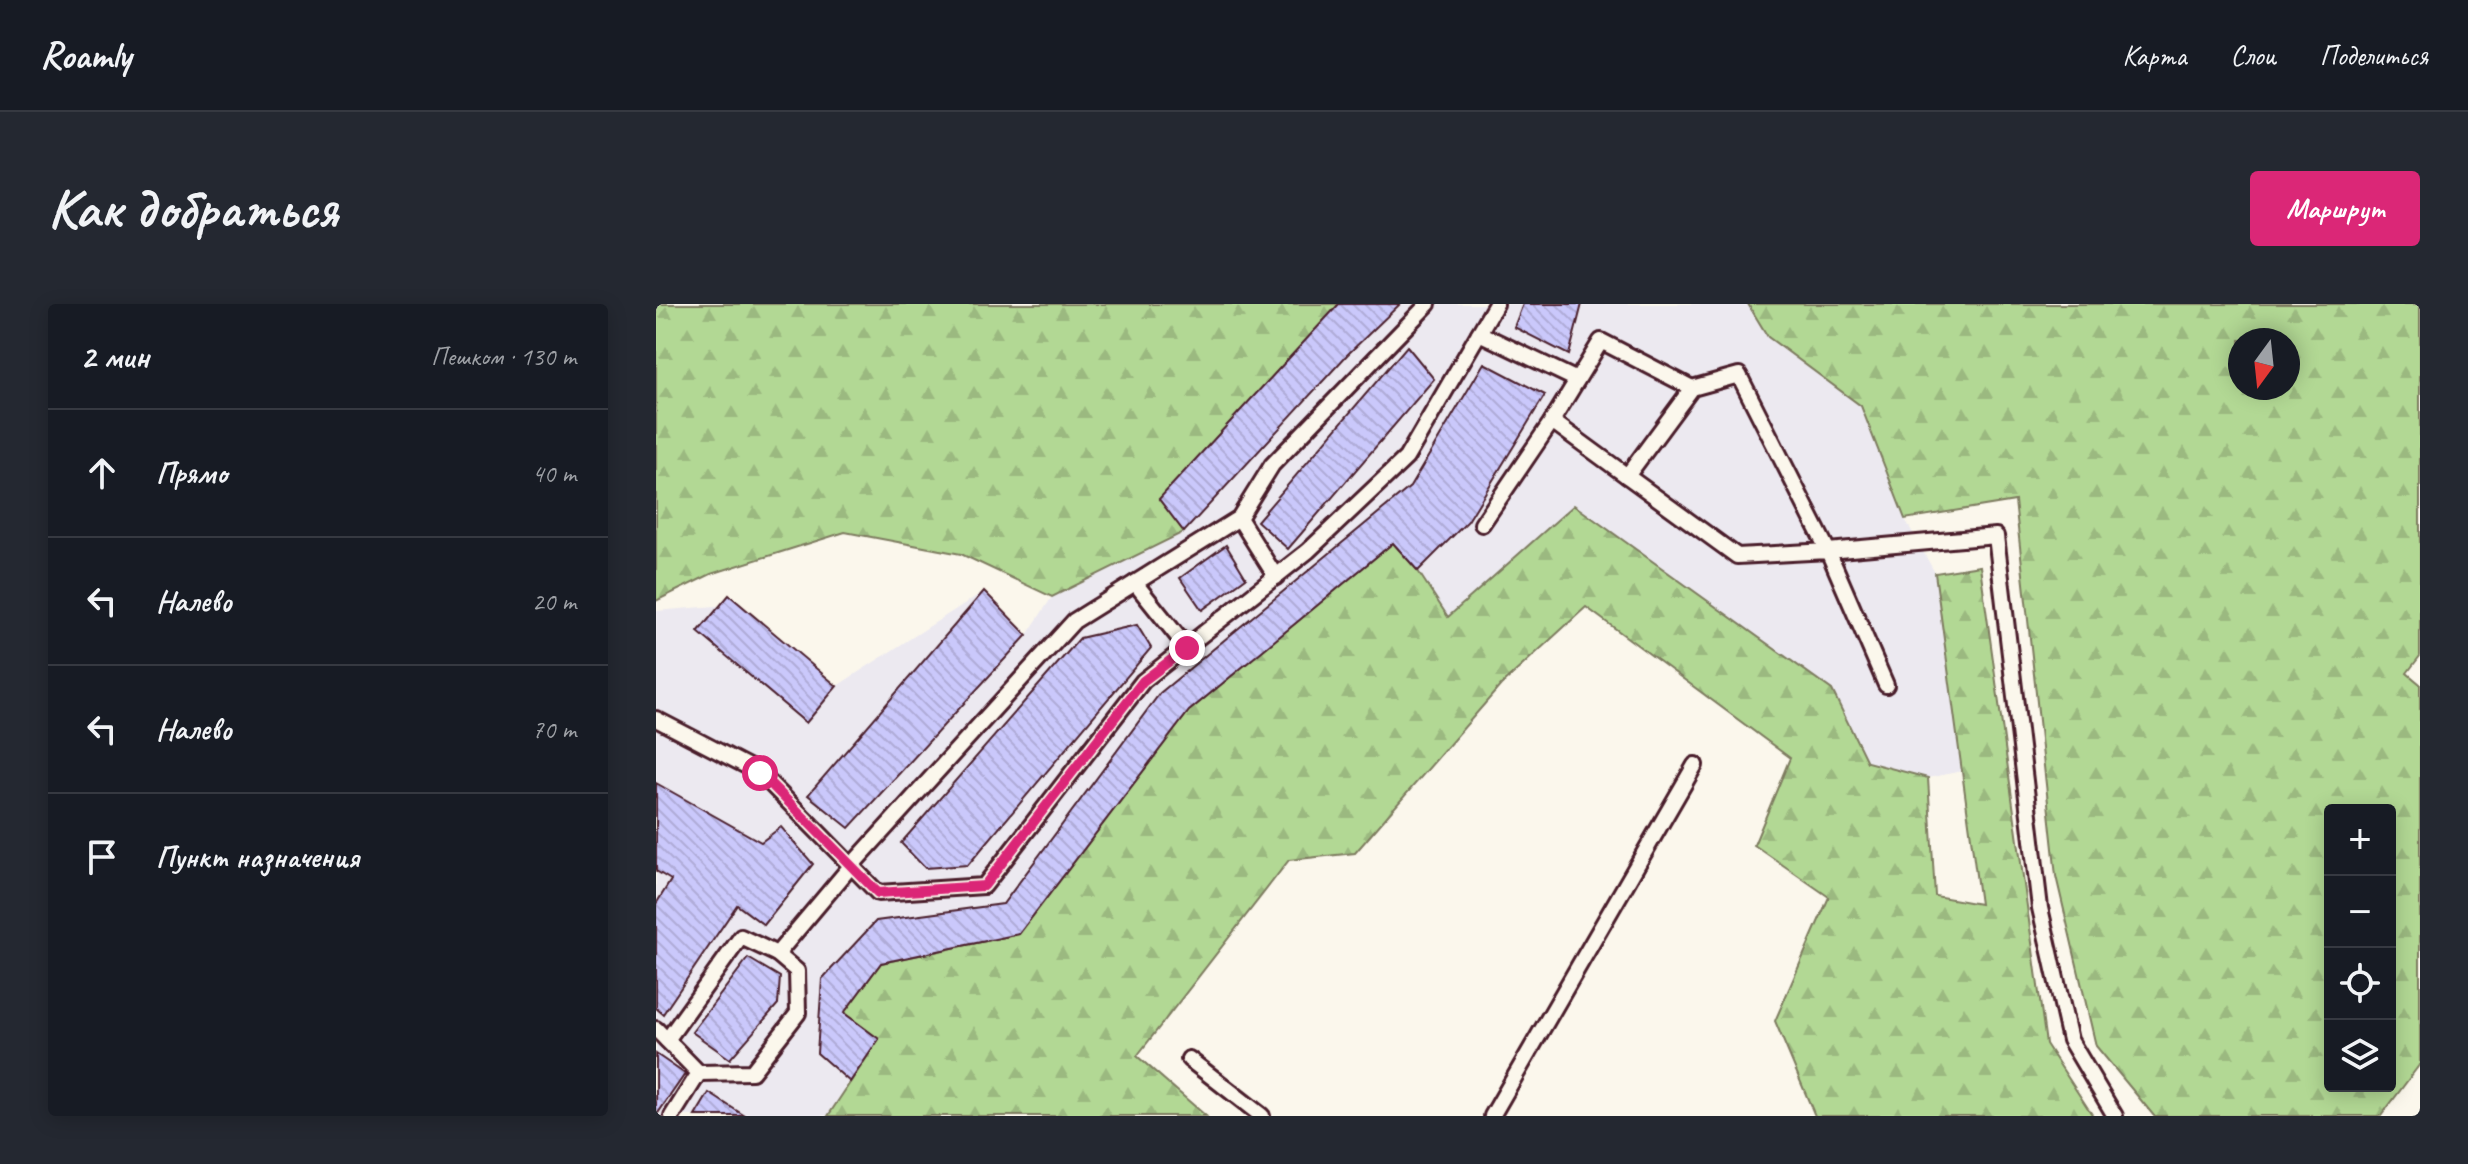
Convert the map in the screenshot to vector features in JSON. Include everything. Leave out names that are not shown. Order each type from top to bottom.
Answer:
[{"type":"lane","points":[[777,954],[851,866],[1074,621],[1239,518],[1272,465],[1428,304]]},
{"type":"lane","points":[[656,719],[760,773],[878,893],[984,886],[1143,681],[1308,551],[1406,458],[1496,304]]},
{"type":"lane","points":[[1479,333],[1577,380]]},
{"type":"lane","points":[[1482,524],[1552,421],[1601,341],[1692,388]]},
{"type":"lane","points":[[1627,476],[1692,388],[1739,375],[1828,551],[1886,685]]},
{"type":"lane","points":[[1552,421],[1737,556],[1996,536],[2040,908],[2070,1040],[2115,1116]]},
{"type":"lane","points":[[1239,518],[1276,577]]},
{"type":"lane","points":[[1135,583],[1187,648]]},
{"type":"lane","points":[[1492,1116],[1695,765]]},
{"type":"lane","points":[[656,1029],[699,1073],[752,1072],[798,1013],[797,971],[777,954],[741,937],[667,1040]]},
{"type":"lane","points":[[1189,1059],[1262,1116]]},
{"type":"lane","points":[[672,1116],[699,1073]]},
{"type":"shaded area","points":[[1339,304],[1748,304],[1768,337],[1861,406],[1905,519],[1935,573],[1962,771],[1928,778],[1867,762],[1832,690],[1574,505],[1447,617],[1418,571],[879,1039],[829,1116],[656,1116],[656,611],[739,604],[837,686],[984,591],[1027,635],[1052,597],[1183,532],[1159,499]]},
{"type":"green space","points":[[656,304],[1339,304],[1159,499],[1184,532],[1052,597],[961,554],[845,532],[711,574],[656,601]]},
{"type":"green space","points":[[1748,304],[2420,304],[2420,656],[2407,673],[2420,684],[2420,1064],[2381,1116],[2154,1116],[2096,1046],[2056,876],[2015,501],[1905,519],[1861,406],[1768,337]]},
{"type":"green space","points":[[1574,505],[1832,690],[1867,762],[1928,778],[1935,896],[1980,904],[1935,573],[1980,566],[2046,1044],[2093,1116],[1815,1116],[1775,1021],[1829,897],[1754,845],[1790,758],[1586,607],[1501,685],[1355,853],[1289,860],[1137,1056],[1206,1116],[828,1116],[879,1039],[844,1013],[881,963],[1019,934],[1189,711],[1393,543],[1418,571],[1448,617]]},
{"type":"building","points":[[1339,304],[1400,304],[1347,355],[1184,532],[1159,499]]},
{"type":"building","points":[[1523,304],[1582,304],[1569,355],[1514,327]]},
{"type":"building","points":[[1407,346],[1434,379],[1288,549],[1257,521]]},
{"type":"building","points":[[1484,363],[1545,395],[1468,521],[1418,571],[1393,543],[1189,711],[1019,934],[881,963],[844,1013],[879,1039],[850,1082],[817,1053],[822,979],[876,921],[1003,904],[1160,693],[1410,487]]},
{"type":"building","points":[[1226,545],[1246,578],[1202,610],[1180,578]]},
{"type":"building","points":[[984,591],[1027,635],[849,828],[808,795]]},
{"type":"building","points":[[729,595],[837,686],[806,723],[698,632]]},
{"type":"building","points":[[1137,625],[1151,648],[968,865],[925,868],[901,843],[1080,638]]},
{"type":"building","points":[[656,783],[761,842],[781,827],[813,864],[764,925],[737,905],[663,1014],[656,1008],[656,904],[671,880],[656,871]]},
{"type":"building","points":[[748,958],[780,977],[778,1004],[730,1059],[692,1032]]},
{"type":"building","points":[[656,1054],[685,1074],[656,1116]]},
{"type":"building","points":[[709,1093],[745,1116],[695,1116]]},
{"type":"route","points":[[760,773],[878,893],[984,886],[1143,681],[1187,648]]}]
